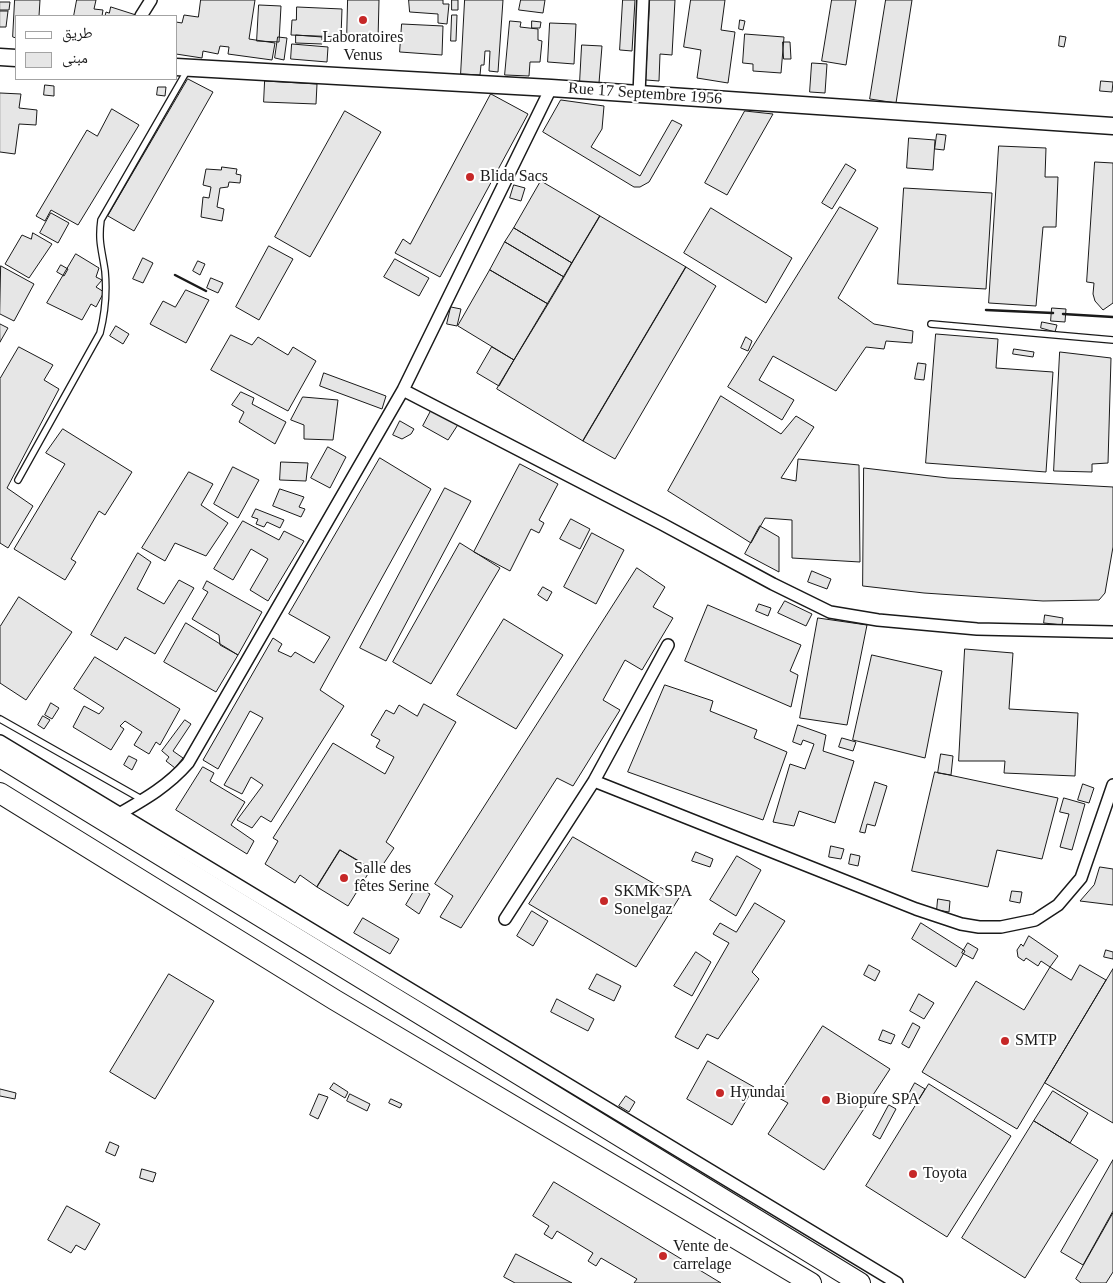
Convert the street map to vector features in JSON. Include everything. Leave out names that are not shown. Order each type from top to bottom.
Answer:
[{"type":"highway","points":[[0,757],[860,1283]]},
{"type":"highway","points":[[0,793],[335,1000],[811,1283]]},
{"type":"main road","points":[[0,57],[15,58]]},
{"type":"main road","name":"Rue 17 Septembre 1956","points":[[183,67],[551,88],[1113,126]]},
{"type":"street","points":[[142,15],[151,0]]},
{"type":"street","points":[[639,94],[643,0]]},
{"type":"street","points":[[119,814],[175,778],[188,763],[403,390],[551,88]]},
{"type":"street","points":[[403,390],[830,612],[878,620],[977,629],[1113,632]]},
{"type":"street","points":[[505,920],[594,781],[668,645]]},
{"type":"street","points":[[0,741],[896,1283]]},
{"type":"street","points":[[594,781],[916,909],[961,924],[979,927],[1001,927],[1034,920],[1058,905],[1081,878],[1113,785]]},
{"type":"lane","points":[[18,480],[100,333],[105,312],[105,272],[98,237],[101,220],[176,80]]},
{"type":"lane","points":[[931,324],[1113,340]]},
{"type":"lane","points":[[0,719],[143,800]]},
{"type":"building","points":[[15,0],[40,0],[39,15],[15,15],[15,38],[13,37]]},
{"type":"building","points":[[77,0],[96,0],[94,9],[103,10],[102,15],[74,15]]},
{"type":"building","points":[[201,0],[255,0],[249,39],[275,43],[272,60],[228,54],[229,47],[220,46],[218,54],[203,51],[202,58],[178,54],[178,22],[182,23],[184,15],[198,17]]},
{"type":"building","name":"Laboratoires Venus","points":[[348,0],[379,0],[378,40],[347,39]]},
{"type":"building","points":[[409,0],[443,0],[443,4],[449,4],[447,24],[438,23],[438,14],[410,12]]},
{"type":"building","points":[[452,0],[458,0],[458,10],[452,10]]},
{"type":"building","points":[[465,0],[503,0],[498,72],[489,71],[490,51],[485,51],[484,65],[481,65],[480,75],[461,74]]},
{"type":"building","points":[[521,0],[545,0],[543,13],[519,10]]},
{"type":"building","points":[[623,0],[635,0],[632,51],[620,50]]},
{"type":"building","points":[[650,0],[675,0],[672,55],[660,54],[659,81],[646,80]]},
{"type":"building","points":[[691,0],[725,0],[721,30],[735,32],[728,83],[697,78],[701,50],[684,47]]},
{"type":"building","points":[[832,0],[856,0],[846,65],[822,61]]},
{"type":"building","points":[[886,0],[912,0],[896,103],[870,99]]},
{"type":"building","points":[[0,2],[10,2],[9,10],[0,10]]},
{"type":"building","points":[[259,5],[281,6],[279,42],[257,41]]},
{"type":"building","points":[[111,7],[136,15],[105,15],[106,12],[109,13]]},
{"type":"building","points":[[297,7],[342,9],[341,37],[291,35],[292,20],[296,20]]},
{"type":"building","points":[[0,11],[8,11],[6,27],[0,27]]},
{"type":"building","points":[[452,15],[457,15],[456,41],[451,41]]},
{"type":"building","points":[[740,20],[745,21],[743,30],[739,29]]},
{"type":"building","points":[[510,21],[521,22],[520,27],[538,29],[538,40],[542,41],[540,62],[530,62],[529,76],[505,75]]},
{"type":"building","points":[[532,21],[541,22],[540,28],[532,28]]},
{"type":"building","points":[[550,23],[576,24],[574,64],[548,62]]},
{"type":"building","points":[[402,24],[443,26],[442,55],[400,52]]},
{"type":"building","points":[[745,34],[784,37],[781,73],[753,71],[753,64],[743,63]]},
{"type":"building","points":[[296,35],[322,37],[322,44],[296,43]]},
{"type":"building","points":[[1060,36],[1066,37],[1064,47],[1059,46]]},
{"type":"building","points":[[278,37],[287,38],[284,60],[275,58]]},
{"type":"building","points":[[783,42],[790,42],[791,59],[784,59]]},
{"type":"building","points":[[292,44],[328,47],[327,62],[291,59]]},
{"type":"building","points":[[582,45],[602,46],[599,83],[580,82]]},
{"type":"building","points":[[812,63],[827,64],[825,93],[810,92]]},
{"type":"building","points":[[188,79],[213,92],[134,231],[108,216]]},
{"type":"building","points":[[265,81],[317,84],[316,104],[264,102]]},
{"type":"building","points":[[1101,81],[1113,82],[1112,92],[1100,91]]},
{"type":"building","points":[[45,85],[54,86],[54,96],[44,95]]},
{"type":"building","points":[[158,87],[166,87],[165,96],[157,95]]},
{"type":"building","points":[[0,93],[21,94],[19,108],[37,110],[36,125],[19,124],[15,154],[0,152]]},
{"type":"building","name":"Blida Sacs","points":[[491,94],[528,114],[440,277],[395,253],[403,239],[410,244]]},
{"type":"building","points":[[561,100],[604,106],[602,129],[591,147],[640,176],[672,120],[682,125],[649,182],[640,187],[634,187],[543,132]]},
{"type":"building","points":[[112,109],[139,125],[78,225],[51,210],[45,221],[36,216],[87,130],[97,136]]},
{"type":"building","points":[[345,111],[381,132],[310,257],[275,237]]},
{"type":"building","points":[[745,111],[773,114],[727,195],[705,183]]},
{"type":"building","points":[[937,134],[946,135],[944,150],[935,149]]},
{"type":"building","points":[[909,138],[935,140],[933,170],[907,168]]},
{"type":"building","points":[[999,146],[1046,148],[1045,177],[1058,177],[1056,227],[1043,227],[1036,306],[989,303]]},
{"type":"building","points":[[1095,162],[1113,163],[1113,303],[1103,310],[1095,301],[1093,294],[1094,283],[1087,282]]},
{"type":"building","points":[[846,164],[856,170],[832,209],[822,203]]},
{"type":"building","points":[[222,167],[237,169],[236,174],[241,175],[240,183],[229,182],[228,187],[220,188],[217,207],[224,209],[222,221],[201,217],[203,197],[209,198],[211,187],[203,185],[206,169],[221,170]]},
{"type":"building","points":[[541,181],[600,216],[572,263],[514,228]]},
{"type":"building","points":[[514,185],[525,188],[521,201],[510,198]]},
{"type":"building","points":[[904,188],[992,193],[986,289],[898,284]]},
{"type":"building","points":[[840,207],[878,228],[838,298],[874,324],[913,331],[912,343],[886,341],[884,349],[866,347],[836,391],[773,356],[759,380],[794,400],[782,420],[728,387]]},
{"type":"building","points":[[711,208],[792,258],[766,303],[684,253]]},
{"type":"building","points":[[51,213],[69,223],[58,243],[40,233]]},
{"type":"building","points":[[600,216],[686,267],[583,441],[497,389]]},
{"type":"building","points":[[514,228],[572,263],[564,277],[505,242]]},
{"type":"building","points":[[33,233],[52,244],[29,278],[5,264],[22,235],[31,239]]},
{"type":"building","points":[[505,242],[564,277],[548,304],[490,270]]},
{"type":"building","points":[[269,246],[293,259],[259,320],[236,307]]},
{"type":"building","points":[[76,254],[99,268],[96,277],[102,280],[96,287],[104,292],[96,307],[91,304],[82,320],[47,303]]},
{"type":"building","points":[[143,258],[153,263],[143,283],[133,279]]},
{"type":"building","points":[[395,259],[429,278],[419,296],[384,277]]},
{"type":"building","points":[[198,261],[205,264],[200,275],[193,271]]},
{"type":"building","points":[[61,265],[68,269],[64,276],[57,272]]},
{"type":"building","points":[[1,266],[34,284],[14,321],[0,314]]},
{"type":"building","points":[[686,267],[716,286],[615,459],[583,441]]},
{"type":"building","points":[[490,270],[548,304],[514,360],[458,326]]},
{"type":"building","points":[[211,278],[223,283],[218,293],[207,288]]},
{"type":"building","points":[[186,290],[209,300],[186,343],[150,324],[163,301],[175,307]]},
{"type":"building","points":[[451,307],[461,309],[457,326],[447,324]]},
{"type":"building","points":[[1052,308],[1066,309],[1065,322],[1051,321]]},
{"type":"building","points":[[1042,322],[1057,325],[1055,332],[1041,328]]},
{"type":"building","points":[[0,324],[8,328],[0,342]]},
{"type":"building","points":[[116,326],[129,334],[123,344],[110,336]]},
{"type":"building","points":[[936,334],[998,339],[996,368],[1053,372],[1046,472],[926,463]]},
{"type":"building","points":[[231,335],[252,345],[258,337],[288,355],[293,347],[316,361],[288,411],[211,370]]},
{"type":"building","points":[[746,337],[752,341],[748,351],[741,348]]},
{"type":"building","points":[[19,347],[53,365],[44,380],[59,389],[7,488],[33,506],[8,548],[0,543],[0,379]]},
{"type":"building","points":[[492,347],[514,360],[499,386],[477,373]]},
{"type":"building","points":[[1014,349],[1034,352],[1033,357],[1013,354]]},
{"type":"building","points":[[1060,352],[1111,358],[1108,463],[1092,464],[1092,472],[1054,471]]},
{"type":"building","points":[[918,363],[926,364],[924,380],[915,379]]},
{"type":"building","points":[[324,373],[386,396],[382,409],[320,386]]},
{"type":"building","points":[[241,392],[254,398],[252,404],[286,422],[275,444],[239,422],[244,412],[232,405]]},
{"type":"building","points":[[721,396],[781,434],[796,416],[814,427],[781,478],[796,481],[798,459],[859,465],[860,562],[792,558],[792,520],[765,518],[751,543],[668,491]]},
{"type":"building","points":[[303,397],[338,400],[333,440],[304,439],[304,425],[291,420]]},
{"type":"building","points":[[432,409],[459,423],[448,440],[423,426]]},
{"type":"building","points":[[400,421],[414,429],[411,434],[402,439],[393,435]]},
{"type":"building","points":[[63,429],[132,472],[105,515],[99,511],[71,559],[76,562],[65,580],[14,549],[65,464],[46,453]]},
{"type":"building","points":[[328,447],[346,457],[330,488],[311,478]]},
{"type":"building","points":[[380,458],[431,489],[320,690],[344,706],[271,822],[261,816],[252,828],[237,820],[263,785],[251,777],[242,794],[224,785],[263,718],[250,711],[218,769],[203,760],[273,638],[282,644],[278,651],[291,657],[295,652],[314,663],[330,637],[289,614]]},
{"type":"building","points":[[281,462],[308,463],[306,481],[280,480]]},
{"type":"building","points":[[520,464],[558,484],[539,520],[544,523],[539,533],[531,529],[510,571],[474,552]]},
{"type":"building","points":[[233,467],[259,480],[238,518],[214,504]]},
{"type":"building","points":[[864,468],[948,478],[1113,487],[1113,547],[1105,593],[1099,600],[1043,601],[924,593],[863,586]]},
{"type":"building","points":[[189,472],[213,484],[201,505],[228,523],[206,556],[175,543],[165,561],[142,548]]},
{"type":"building","points":[[445,488],[471,501],[386,661],[360,648]]},
{"type":"building","points":[[280,489],[304,497],[299,507],[305,509],[301,517],[273,506]]},
{"type":"building","points":[[256,509],[284,520],[280,528],[267,522],[264,527],[256,524],[258,519],[252,517]]},
{"type":"building","points":[[571,519],[590,529],[580,549],[560,539]]},
{"type":"building","points":[[243,521],[279,540],[284,531],[304,541],[268,601],[250,590],[268,559],[251,549],[233,580],[214,569]]},
{"type":"building","points":[[760,526],[779,537],[779,572],[745,554]]},
{"type":"building","points":[[592,533],[624,550],[596,604],[564,587]]},
{"type":"building","points":[[460,543],[500,568],[431,684],[393,662]]},
{"type":"building","points":[[138,553],[151,562],[137,589],[164,604],[179,580],[194,588],[155,654],[125,637],[117,650],[91,635]]},
{"type":"building","points":[[637,568],[665,587],[653,607],[673,618],[642,670],[625,660],[603,700],[620,710],[573,786],[557,778],[461,928],[440,917],[453,896],[435,884]]},
{"type":"building","points":[[812,571],[831,579],[827,589],[808,582]]},
{"type":"building","points":[[207,581],[262,612],[238,655],[220,645],[219,635],[192,619],[208,592],[203,589]]},
{"type":"building","points":[[543,587],[552,592],[547,601],[538,595]]},
{"type":"building","points":[[19,597],[72,632],[26,700],[0,683],[0,627]]},
{"type":"building","points":[[785,601],[812,614],[806,626],[778,613]]},
{"type":"building","points":[[759,604],[771,608],[768,616],[756,611]]},
{"type":"building","points":[[708,605],[801,645],[790,671],[798,675],[791,707],[685,661]]},
{"type":"building","points":[[1045,615],[1063,618],[1062,625],[1044,623]]},
{"type":"building","points":[[818,618],[867,625],[847,725],[800,718]]},
{"type":"building","points":[[504,619],[563,655],[516,729],[457,695]]},
{"type":"building","points":[[186,623],[238,655],[216,692],[164,662]]},
{"type":"building","points":[[965,649],[1013,653],[1009,709],[1078,713],[1075,776],[1004,773],[1005,761],[959,761]]},
{"type":"building","points":[[872,655],[942,671],[925,758],[853,740]]},
{"type":"building","points":[[95,657],[180,709],[160,745],[156,742],[149,754],[134,745],[142,732],[125,721],[120,726],[124,729],[111,750],[73,727],[84,706],[99,714],[104,708],[74,689]]},
{"type":"building","points":[[665,685],[713,701],[710,711],[757,730],[754,738],[787,752],[763,820],[628,772]]},
{"type":"building","points":[[51,703],[59,708],[52,719],[45,715]]},
{"type":"building","points":[[424,704],[456,722],[386,842],[394,848],[378,872],[340,850],[317,887],[300,875],[295,883],[265,864],[278,841],[273,838],[333,743],[385,774],[394,757],[376,747],[380,740],[371,735],[386,710],[394,714],[399,705],[417,716]]},
{"type":"building","points":[[43,716],[50,720],[44,729],[38,725]]},
{"type":"building","points":[[185,720],[191,724],[173,751],[183,758],[175,768],[166,761],[169,757],[162,751]]},
{"type":"building","points":[[798,725],[826,735],[823,751],[854,761],[835,823],[799,811],[794,826],[773,822],[790,764],[805,769],[814,744],[803,740],[801,745],[793,742]]},
{"type":"building","points":[[842,738],[856,742],[853,751],[839,747]]},
{"type":"building","points":[[941,754],[953,756],[951,775],[938,773]]},
{"type":"building","points":[[129,756],[137,760],[132,770],[124,765]]},
{"type":"building","points":[[203,767],[214,773],[210,781],[245,802],[231,825],[254,841],[247,854],[176,810]]},
{"type":"building","points":[[935,772],[1058,798],[1042,859],[997,850],[988,887],[912,871]]},
{"type":"building","points":[[875,782],[887,786],[875,826],[867,824],[865,833],[860,832]]},
{"type":"building","points":[[1083,784],[1094,788],[1089,803],[1078,800]]},
{"type":"building","points":[[1064,798],[1085,804],[1072,850],[1060,847],[1069,814],[1060,812]]},
{"type":"building","name":"SKMK SPA Sonelgaz","points":[[573,837],[679,898],[636,967],[529,904]]},
{"type":"building","points":[[831,846],[844,849],[841,859],[829,857]]},
{"type":"building","name":"Salle des fêtes Serine","points":[[340,850],[371,869],[348,906],[317,887]]},
{"type":"building","points":[[696,852],[713,859],[710,867],[692,861]]},
{"type":"building","points":[[851,854],[860,856],[858,866],[849,864]]},
{"type":"building","points":[[737,856],[761,870],[736,916],[710,900]]},
{"type":"building","points":[[1100,867],[1113,869],[1113,905],[1080,901],[1094,885]]},
{"type":"building","points":[[417,886],[430,894],[419,914],[406,905]]},
{"type":"building","points":[[1012,891],[1022,892],[1020,903],[1010,901]]},
{"type":"building","points":[[938,899],[950,901],[949,912],[937,910]]},
{"type":"building","points":[[755,903],[785,921],[752,972],[759,979],[718,1039],[707,1034],[698,1049],[675,1037],[729,943],[713,934],[720,923],[736,932]]},
{"type":"building","points":[[532,911],[548,921],[533,946],[517,936]]},
{"type":"building","points":[[363,918],[399,939],[390,954],[354,933]]},
{"type":"building","points":[[921,923],[965,951],[956,967],[912,939]]},
{"type":"building","points":[[1029,936],[1058,956],[1050,967],[1041,961],[1038,966],[1026,958],[1024,961],[1018,957],[1017,950],[1021,944],[1023,946]]},
{"type":"building","points":[[968,943],[978,949],[973,959],[962,953]]},
{"type":"building","points":[[1106,950],[1113,952],[1113,959],[1104,957]]},
{"type":"building","points":[[696,952],[711,962],[692,996],[674,986]]},
{"type":"building","points":[[869,965],[880,971],[875,981],[864,975]]},
{"type":"building","name":"SMTP","points":[[1080,965],[1106,980],[1017,1129],[922,1072],[976,981],[1024,1010],[1050,967],[1071,980]]},
{"type":"building","points":[[1113,969],[1113,1123],[1045,1083]]},
{"type":"building","points":[[169,974],[214,1001],[155,1099],[110,1072]]},
{"type":"building","points":[[597,974],[621,986],[614,1001],[589,989]]},
{"type":"building","points":[[919,994],[934,1003],[924,1019],[910,1011]]},
{"type":"building","points":[[557,999],[594,1019],[588,1031],[551,1012]]},
{"type":"building","points":[[913,1023],[920,1027],[909,1048],[902,1044]]},
{"type":"building","name":"Biopure SPA","points":[[823,1026],[890,1069],[824,1170],[768,1134],[788,1103],[777,1097]]},
{"type":"building","points":[[883,1030],[895,1035],[891,1044],[879,1040]]},
{"type":"building","name":"Hyundai","points":[[708,1061],[754,1087],[732,1125],[687,1099]]},
{"type":"building","points":[[334,1083],[348,1092],[345,1098],[330,1089]]},
{"type":"building","points":[[915,1083],[925,1089],[919,1099],[909,1094]]},
{"type":"building","points":[[929,1084],[1011,1136],[947,1237],[866,1186]]},
{"type":"building","points":[[0,1089],[16,1093],[15,1099],[0,1096]]},
{"type":"building","points":[[1053,1091],[1088,1113],[1070,1143],[1034,1121]]},
{"type":"building","points":[[319,1094],[328,1097],[318,1119],[310,1115]]},
{"type":"building","points":[[350,1094],[370,1104],[367,1111],[347,1101]]},
{"type":"building","points":[[626,1096],[635,1102],[629,1112],[619,1106]]},
{"type":"building","points":[[391,1099],[402,1104],[400,1108],[389,1103]]},
{"type":"building","points":[[889,1105],[896,1109],[880,1139],[873,1135]]},
{"type":"building","points":[[1034,1121],[1098,1160],[1025,1278],[962,1238]]},
{"type":"building","points":[[110,1142],[119,1146],[115,1156],[106,1152]]},
{"type":"building","points":[[1113,1160],[1113,1211],[1083,1265],[1061,1252]]},
{"type":"building","points":[[142,1169],[156,1173],[153,1182],[140,1178]]},
{"type":"building","points":[[554,1182],[721,1283],[634,1283],[637,1279],[601,1258],[596,1266],[588,1261],[593,1253],[557,1231],[552,1239],[544,1234],[549,1226],[533,1216]]},
{"type":"building","points":[[67,1206],[100,1224],[85,1250],[76,1245],[71,1253],[48,1240]]},
{"type":"building","points":[[1113,1213],[1113,1272],[1106,1283],[1081,1283],[1076,1279]]},
{"type":"building","points":[[516,1254],[572,1283],[515,1283],[504,1277]]},
{"type":"wall","points":[[175,275],[206,291]]},
{"type":"wall","points":[[986,310],[1053,313]]},
{"type":"wall","points":[[1063,314],[1113,317]]},
{"type":"place","name":"Laboratoires Venus","points":[[363,20]]},
{"type":"place","name":"Blida Sacs","points":[[470,177]]},
{"type":"place","name":"Salle des fêtes Serine","points":[[344,878]]},
{"type":"place","name":"SKMK SPA Sonelgaz","points":[[604,901]]},
{"type":"place","name":"SMTP","points":[[1005,1041]]},
{"type":"place","name":"Hyundai","points":[[720,1093]]},
{"type":"place","name":"Biopure SPA","points":[[826,1100]]},
{"type":"place","name":"Toyota","points":[[913,1174]]},
{"type":"place","name":"Vente de carrelage","points":[[663,1256]]}]
